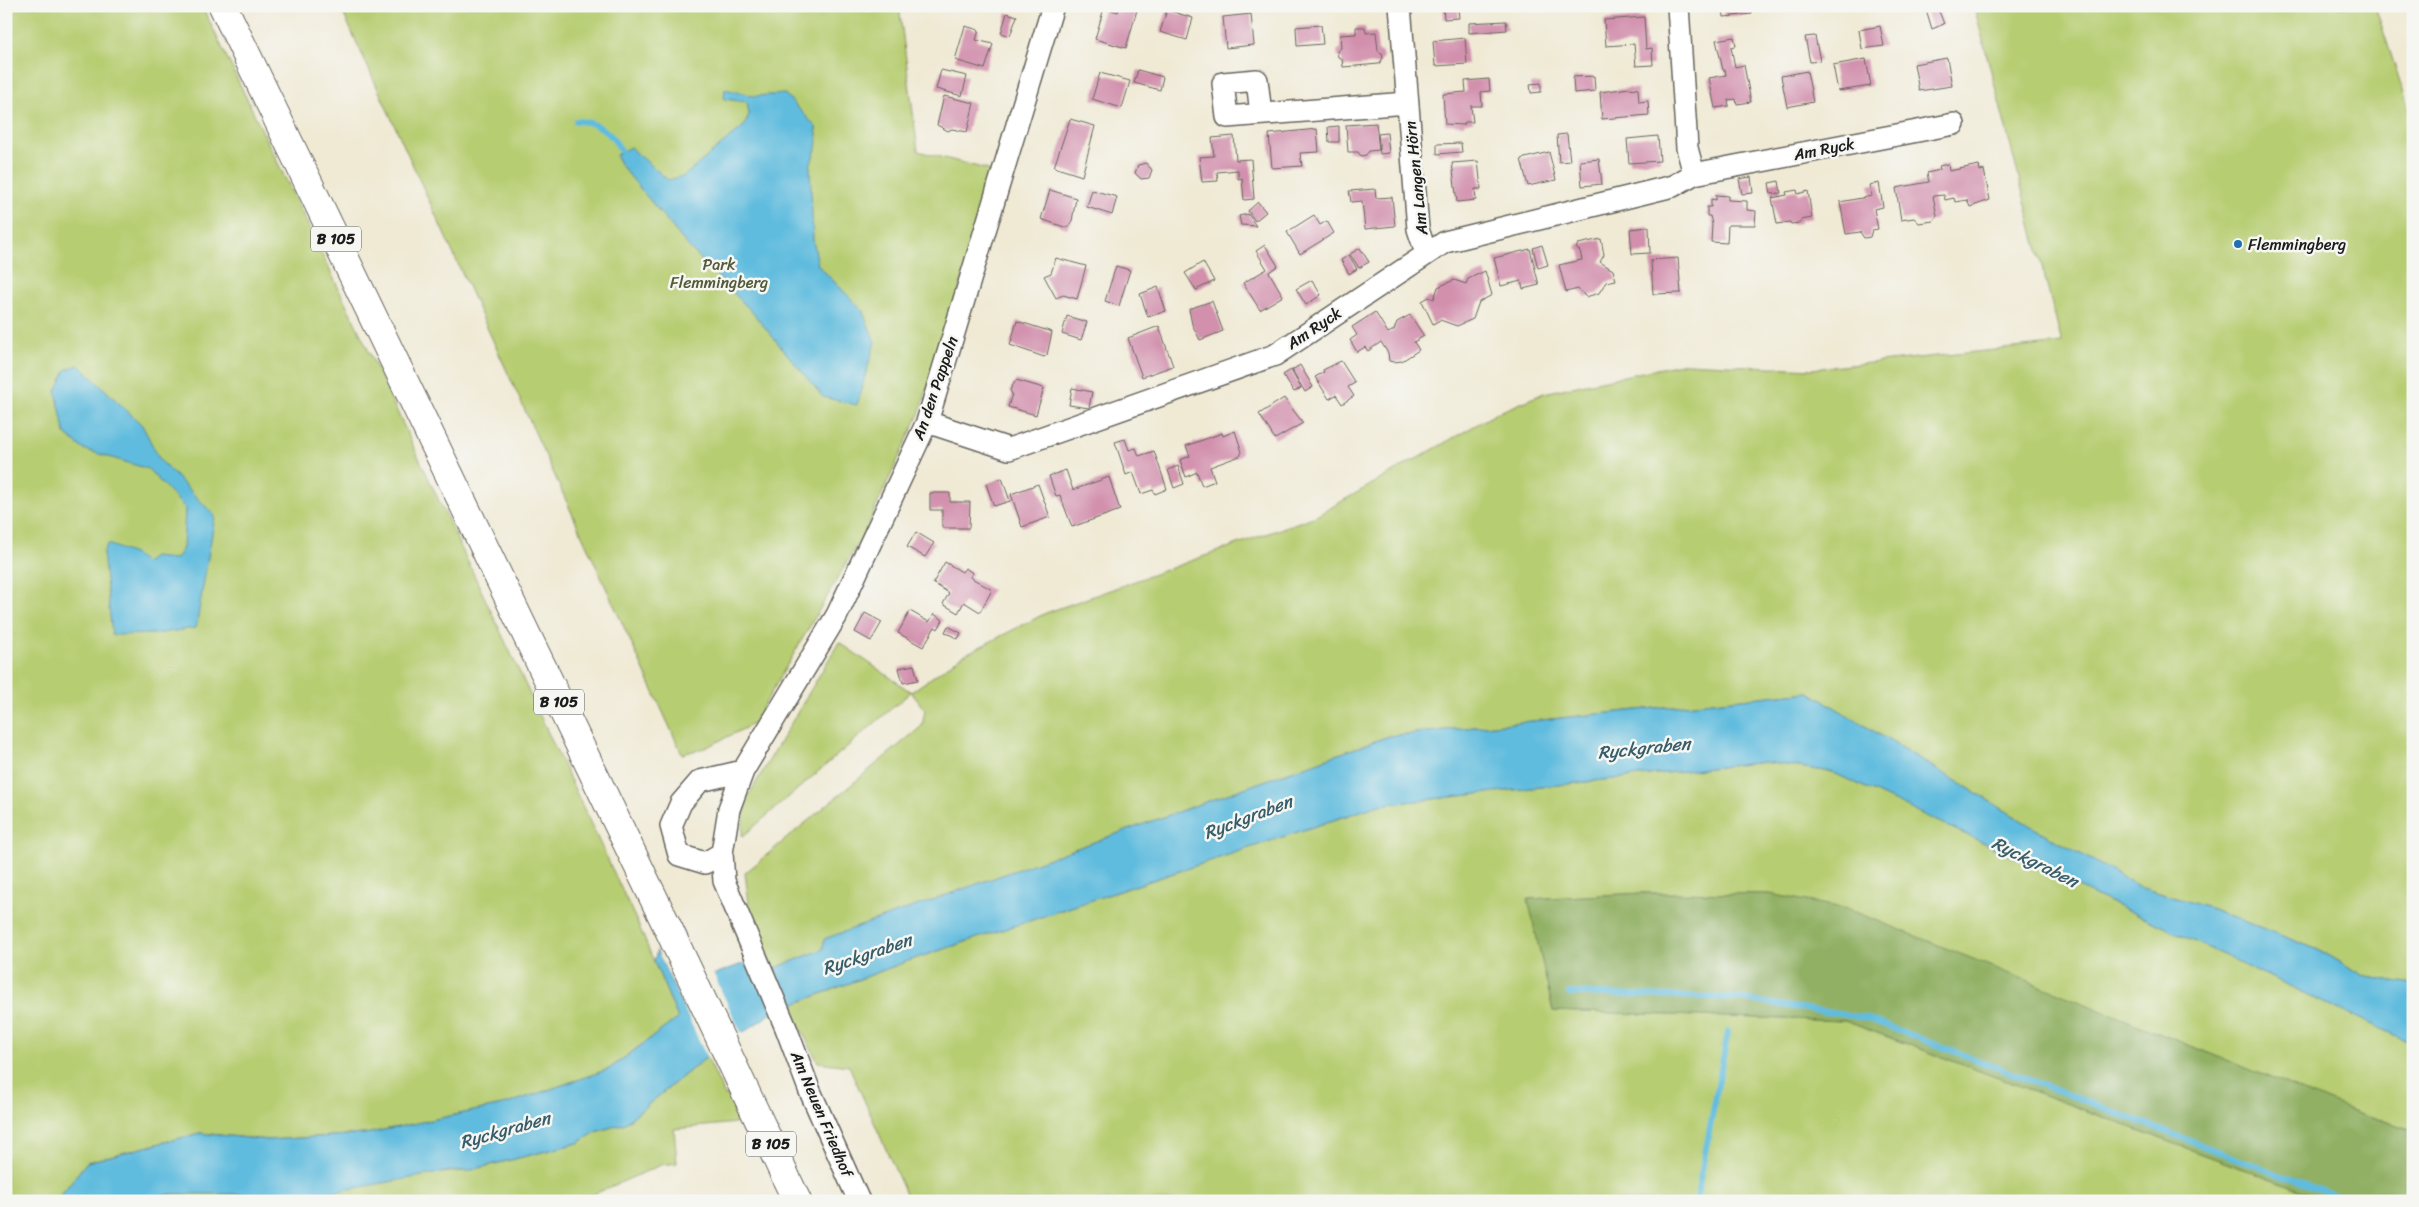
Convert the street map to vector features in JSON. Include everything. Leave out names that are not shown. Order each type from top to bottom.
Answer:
[{"type":"highway","name":"B 105","points":[[223,6],[745,1088],[797,1201]]},
{"type":"street","name":"An den Pappeln","points":[[753,952],[724,881],[722,853],[729,809],[743,772],[836,615],[928,422],[1053,6]]},
{"type":"street","name":"Am Langen Hörn","points":[[1400,6],[1418,229],[1426,253]]},
{"type":"street","points":[[1678,6],[1687,148],[1694,174]]},
{"type":"street","name":"Am Langen Hörn","points":[[1262,114],[1407,103]]},
{"type":"street","name":"Am Ryck","points":[[928,422],[1009,449],[1275,355],[1445,242],[1674,186],[1694,174],[1954,124]]},
{"type":"street","points":[[722,853],[705,863],[679,855],[671,826],[681,803],[700,781],[743,772]]},
{"type":"street","name":"Am Neuen Friedhof","points":[[753,952],[786,1028],[809,1089],[859,1201]]},
{"type":"green space","points":[[6,6],[202,6],[363,339],[638,924],[678,1018],[609,1069],[507,1104],[365,1134],[268,1140],[200,1133],[87,1162],[56,1201],[6,1201]]},
{"type":"green space","name":"Park Flemmingberg","points":[[340,6],[899,6],[918,151],[986,169],[996,174],[919,414],[865,531],[753,724],[705,748],[682,754]]},
{"type":"green space","points":[[1974,6],[2375,6],[2413,121],[2413,984],[2366,977],[2321,951],[2210,908],[2142,888],[2034,828],[1809,692],[1389,736],[825,939],[824,949],[773,969],[750,911],[745,873],[922,726],[925,710],[911,692],[962,656],[1046,613],[1316,516],[1497,413],[1544,393],[1685,363],[1812,369],[2062,343]]},
{"type":"green space","points":[[839,642],[911,692],[742,837],[744,803]]},
{"type":"green space","points":[[1765,762],[1832,772],[2405,1040],[2413,1041],[2413,1130],[2361,1114],[1770,894],[1643,893],[1529,899],[1553,1011],[1845,1021],[2329,1201],[909,1201],[849,1066],[818,1062],[789,1006],[905,962],[1379,805]]},
{"type":"green space","points":[[1643,893],[1770,894],[1848,909],[2361,1114],[2413,1130],[2413,1201],[2329,1201],[1845,1021],[1553,1011],[1528,899]]},
{"type":"green space","points":[[707,1057],[725,1096],[733,1093],[742,1117],[737,1123],[674,1129],[677,1163],[661,1165],[578,1201],[146,1201],[170,1194],[467,1171],[578,1143],[596,1132],[625,1123]]},
{"type":"water","points":[[725,89],[754,96],[785,94],[816,127],[818,143],[810,166],[813,239],[818,265],[862,310],[875,342],[857,405],[823,397],[751,311],[687,245],[620,164],[616,155],[630,147],[668,180],[684,176],[745,125],[749,114],[747,102],[724,99]]},
{"type":"water","points":[[79,365],[142,425],[160,460],[215,516],[196,628],[154,634],[112,635],[103,553],[108,544],[136,555],[145,563],[153,557],[176,559],[183,548],[185,508],[148,469],[83,449],[65,434],[56,391],[66,370]]},
{"type":"water","name":"Ryckgraben","points":[[1809,692],[2034,828],[2142,888],[2210,908],[2321,951],[2366,977],[2413,984],[2413,1041],[2405,1040],[1832,772],[1765,762],[1379,805],[905,962],[789,1006],[769,1015],[707,1057],[625,1123],[596,1132],[578,1143],[467,1171],[450,1171],[322,1194],[170,1194],[146,1201],[56,1201],[87,1162],[200,1133],[268,1140],[365,1134],[507,1104],[609,1069],[678,1018],[654,961],[657,950],[675,989],[766,955],[773,969],[823,949],[824,939],[1389,736]]},
{"type":"pier","points":[[656,948],[659,949],[677,986],[713,973],[743,1037],[708,1060]]},
{"type":"building","points":[[1120,6],[1137,10],[1126,48],[1095,39],[1104,8],[1118,12]]},
{"type":"building","points":[[1443,6],[1470,6],[1470,8],[1458,9],[1459,18],[1444,19]]},
{"type":"building","points":[[1723,6],[1752,6],[1752,14],[1724,17]]},
{"type":"building","points":[[1925,6],[1937,6],[1944,24],[1932,29]]},
{"type":"building","points":[[1167,10],[1193,18],[1187,40],[1160,32]]},
{"type":"building","points":[[1007,13],[1017,16],[1010,36],[1001,33]]},
{"type":"building","points":[[1251,14],[1254,45],[1226,48],[1223,17]]},
{"type":"building","points":[[1644,17],[1646,49],[1652,48],[1653,65],[1636,66],[1634,44],[1606,46],[1604,20]]},
{"type":"building","points":[[1506,21],[1507,30],[1469,33],[1469,23]]},
{"type":"building","points":[[1321,25],[1323,44],[1297,46],[1296,27]]},
{"type":"building","points":[[965,26],[979,30],[976,40],[993,44],[985,69],[955,60]]},
{"type":"building","points":[[1880,26],[1884,46],[1862,49],[1859,30]]},
{"type":"building","points":[[1356,27],[1365,27],[1366,33],[1376,32],[1378,51],[1382,53],[1383,58],[1379,64],[1343,67],[1342,59],[1338,57],[1337,51],[1341,48],[1340,35],[1356,34]]},
{"type":"building","points":[[1815,36],[1820,61],[1810,62],[1805,37]]},
{"type":"building","points":[[1734,37],[1736,46],[1731,47],[1735,67],[1744,65],[1751,102],[1737,104],[1736,99],[1728,100],[1729,106],[1715,108],[1709,78],[1726,75],[1725,70],[1723,70],[1716,40]]},
{"type":"building","points":[[1465,38],[1467,64],[1435,66],[1433,41]]},
{"type":"building","points":[[1947,58],[1952,86],[1919,91],[1914,64]]},
{"type":"building","points":[[1866,59],[1871,86],[1838,91],[1833,65]]},
{"type":"building","points":[[941,70],[967,76],[962,96],[936,89]]},
{"type":"building","points":[[1138,70],[1163,77],[1160,90],[1134,83]]},
{"type":"building","points":[[1807,71],[1813,102],[1787,107],[1781,76]]},
{"type":"building","points":[[1100,73],[1130,81],[1122,108],[1092,99]]},
{"type":"building","points":[[1594,76],[1595,91],[1574,93],[1573,77]]},
{"type":"building","points":[[1489,79],[1490,91],[1481,92],[1482,106],[1471,106],[1473,122],[1465,122],[1464,125],[1445,124],[1443,94],[1466,92],[1465,81]]},
{"type":"building","points":[[1541,83],[1541,92],[1531,93],[1530,84]]},
{"type":"building","points":[[1629,88],[1638,89],[1639,102],[1648,101],[1649,115],[1602,119],[1600,92]]},
{"type":"building","points":[[944,96],[974,103],[967,132],[952,129],[948,131],[937,125]]},
{"type":"building","points":[[1070,119],[1095,126],[1082,176],[1054,167]]},
{"type":"building","points":[[1376,123],[1379,150],[1369,151],[1366,155],[1361,156],[1358,152],[1348,152],[1346,125]]},
{"type":"building","points":[[1339,126],[1339,142],[1329,142],[1328,127]]},
{"type":"building","points":[[1317,129],[1319,152],[1300,153],[1302,166],[1272,168],[1269,134]]},
{"type":"building","points":[[1387,133],[1389,153],[1380,154],[1378,134]]},
{"type":"building","points":[[1567,134],[1570,161],[1559,162],[1557,135]]},
{"type":"building","points":[[1234,136],[1236,160],[1251,159],[1254,199],[1244,200],[1242,178],[1238,179],[1238,170],[1217,172],[1218,181],[1202,182],[1199,157],[1214,156],[1212,138]]},
{"type":"building","points":[[1658,136],[1660,161],[1629,163],[1627,139]]},
{"type":"building","points":[[1461,143],[1462,152],[1437,154],[1437,144]]},
{"type":"building","points":[[1549,152],[1556,180],[1528,186],[1521,159]]},
{"type":"building","points":[[1599,159],[1602,184],[1582,186],[1580,161]]},
{"type":"building","points":[[1478,161],[1481,189],[1475,189],[1476,200],[1457,202],[1452,163]]},
{"type":"building","points":[[1146,163],[1152,170],[1149,178],[1141,179],[1135,173],[1138,165]]},
{"type":"building","points":[[1948,164],[1949,171],[1979,165],[1980,171],[1984,170],[1990,200],[1970,207],[1967,200],[1955,202],[1954,198],[1945,200],[1944,195],[1933,196],[1937,216],[1933,221],[1919,223],[1914,218],[1901,220],[1896,188],[1929,182],[1927,173],[1940,170],[1939,166]]},
{"type":"building","points":[[1751,177],[1753,193],[1742,194],[1739,179]]},
{"type":"building","points":[[1779,181],[1781,193],[1771,194],[1769,183]]},
{"type":"building","points":[[1879,183],[1883,207],[1874,209],[1878,229],[1872,230],[1870,237],[1864,238],[1860,232],[1846,234],[1840,202],[1872,196],[1869,185]]},
{"type":"building","points":[[1375,189],[1376,198],[1392,197],[1395,226],[1365,229],[1362,201],[1351,202],[1349,191]]},
{"type":"building","points":[[1050,190],[1076,198],[1072,221],[1067,228],[1041,219]]},
{"type":"building","points":[[1092,190],[1117,197],[1112,215],[1087,207]]},
{"type":"building","points":[[1797,190],[1798,194],[1808,191],[1812,218],[1801,220],[1801,223],[1777,224],[1772,198],[1787,195],[1786,192]]},
{"type":"building","points":[[1716,195],[1728,196],[1728,200],[1747,201],[1747,210],[1756,211],[1755,225],[1728,225],[1727,243],[1711,242],[1712,224],[1710,216],[1707,216],[1707,207],[1711,207],[1711,199],[1716,200]]},
{"type":"building","points":[[1258,202],[1266,212],[1255,221],[1248,211]]},
{"type":"building","points":[[1248,214],[1256,226],[1241,225],[1239,216]]},
{"type":"building","points":[[1314,215],[1320,225],[1327,221],[1334,233],[1300,254],[1287,232]]},
{"type":"building","points":[[1649,227],[1650,253],[1632,254],[1630,229]]},
{"type":"building","points":[[1601,239],[1604,255],[1600,262],[1613,270],[1616,280],[1606,282],[1599,293],[1586,297],[1578,289],[1566,292],[1559,265],[1582,260],[1580,251],[1576,248],[1578,244]]},
{"type":"building","points":[[1265,245],[1278,266],[1269,272],[1283,296],[1260,310],[1243,283],[1267,269],[1256,251]]},
{"type":"building","points":[[1542,245],[1548,265],[1538,268],[1533,248]]},
{"type":"building","points":[[1360,248],[1369,262],[1359,268],[1350,254]]},
{"type":"building","points":[[1530,249],[1539,285],[1523,289],[1521,281],[1501,286],[1494,258]]},
{"type":"building","points":[[1349,255],[1357,269],[1349,274],[1341,260]]},
{"type":"building","points":[[1056,258],[1086,266],[1077,299],[1063,295],[1056,298],[1044,276],[1051,273]]},
{"type":"building","points":[[1678,258],[1681,293],[1653,294],[1651,260]]},
{"type":"building","points":[[1203,262],[1214,281],[1196,290],[1185,273]]},
{"type":"building","points":[[1116,266],[1130,270],[1119,306],[1105,301]]},
{"type":"building","points":[[1485,271],[1492,295],[1479,302],[1473,319],[1457,326],[1440,320],[1433,324],[1422,301],[1429,297],[1434,299],[1438,287],[1454,280],[1466,284],[1468,279]]},
{"type":"building","points":[[1312,280],[1321,295],[1306,305],[1296,289]]},
{"type":"building","points":[[1158,287],[1166,311],[1148,317],[1140,294]]},
{"type":"building","points":[[1212,301],[1223,331],[1200,340],[1192,324],[1189,309]]},
{"type":"building","points":[[1375,312],[1388,333],[1394,330],[1397,322],[1410,315],[1424,336],[1414,342],[1419,350],[1402,361],[1394,362],[1389,361],[1388,353],[1381,342],[1368,351],[1365,347],[1357,352],[1350,340],[1357,335],[1352,327]]},
{"type":"building","points":[[1067,316],[1087,322],[1081,340],[1062,334]]},
{"type":"building","points":[[1017,321],[1052,332],[1047,355],[1044,357],[1010,345]]},
{"type":"building","points":[[1159,326],[1173,366],[1142,377],[1128,338]]},
{"type":"building","points":[[1341,361],[1355,383],[1348,387],[1354,396],[1342,404],[1336,395],[1329,399],[1315,377],[1324,372],[1323,370]]},
{"type":"building","points":[[1300,365],[1313,387],[1305,392],[1292,370]]},
{"type":"building","points":[[1291,370],[1301,388],[1294,392],[1283,375]]},
{"type":"building","points":[[1016,380],[1044,388],[1036,415],[1008,407],[1012,394],[1010,390]]},
{"type":"building","points":[[1072,388],[1092,392],[1089,408],[1069,405]]},
{"type":"building","points":[[1284,398],[1303,423],[1275,439],[1259,414]]},
{"type":"building","points":[[1235,431],[1242,452],[1240,456],[1210,467],[1215,481],[1202,486],[1197,472],[1186,477],[1180,460],[1190,456],[1186,446],[1222,433],[1223,436]]},
{"type":"building","points":[[1125,439],[1129,450],[1136,448],[1139,456],[1154,451],[1167,489],[1155,494],[1153,490],[1141,494],[1133,472],[1126,475],[1115,442]]},
{"type":"building","points":[[1178,466],[1184,484],[1174,488],[1168,470]]},
{"type":"building","points":[[1066,470],[1073,490],[1109,477],[1120,510],[1072,527],[1060,495],[1056,496],[1049,476]]},
{"type":"building","points":[[1002,478],[1010,501],[994,506],[986,484]]},
{"type":"building","points":[[1038,484],[1050,517],[1022,527],[1011,494]]},
{"type":"building","points":[[930,493],[950,493],[950,502],[970,502],[969,528],[942,528],[942,510],[930,510]]},
{"type":"building","points":[[916,532],[934,543],[925,557],[907,547]]},
{"type":"building","points":[[945,562],[962,572],[965,568],[973,573],[970,577],[992,590],[980,612],[964,602],[958,613],[943,604],[949,593],[933,583]]},
{"type":"building","points":[[910,611],[929,622],[934,614],[943,620],[938,629],[935,627],[923,647],[898,633]]},
{"type":"building","points":[[865,613],[882,622],[871,641],[855,632]]},
{"type":"building","points":[[948,626],[961,633],[958,639],[945,632]]},
{"type":"building","points":[[914,665],[918,680],[903,683],[899,668]]},
{"type":"waterway","points":[[576,121],[591,123],[603,129],[621,151]]},
{"type":"waterway","points":[[1569,993],[1735,998],[1866,1018],[2349,1201]]},
{"type":"waterway","points":[[1696,1201],[1728,1032]]},
{"type":"place","name":"Flemmingberg","points":[[2238,244]]}]
